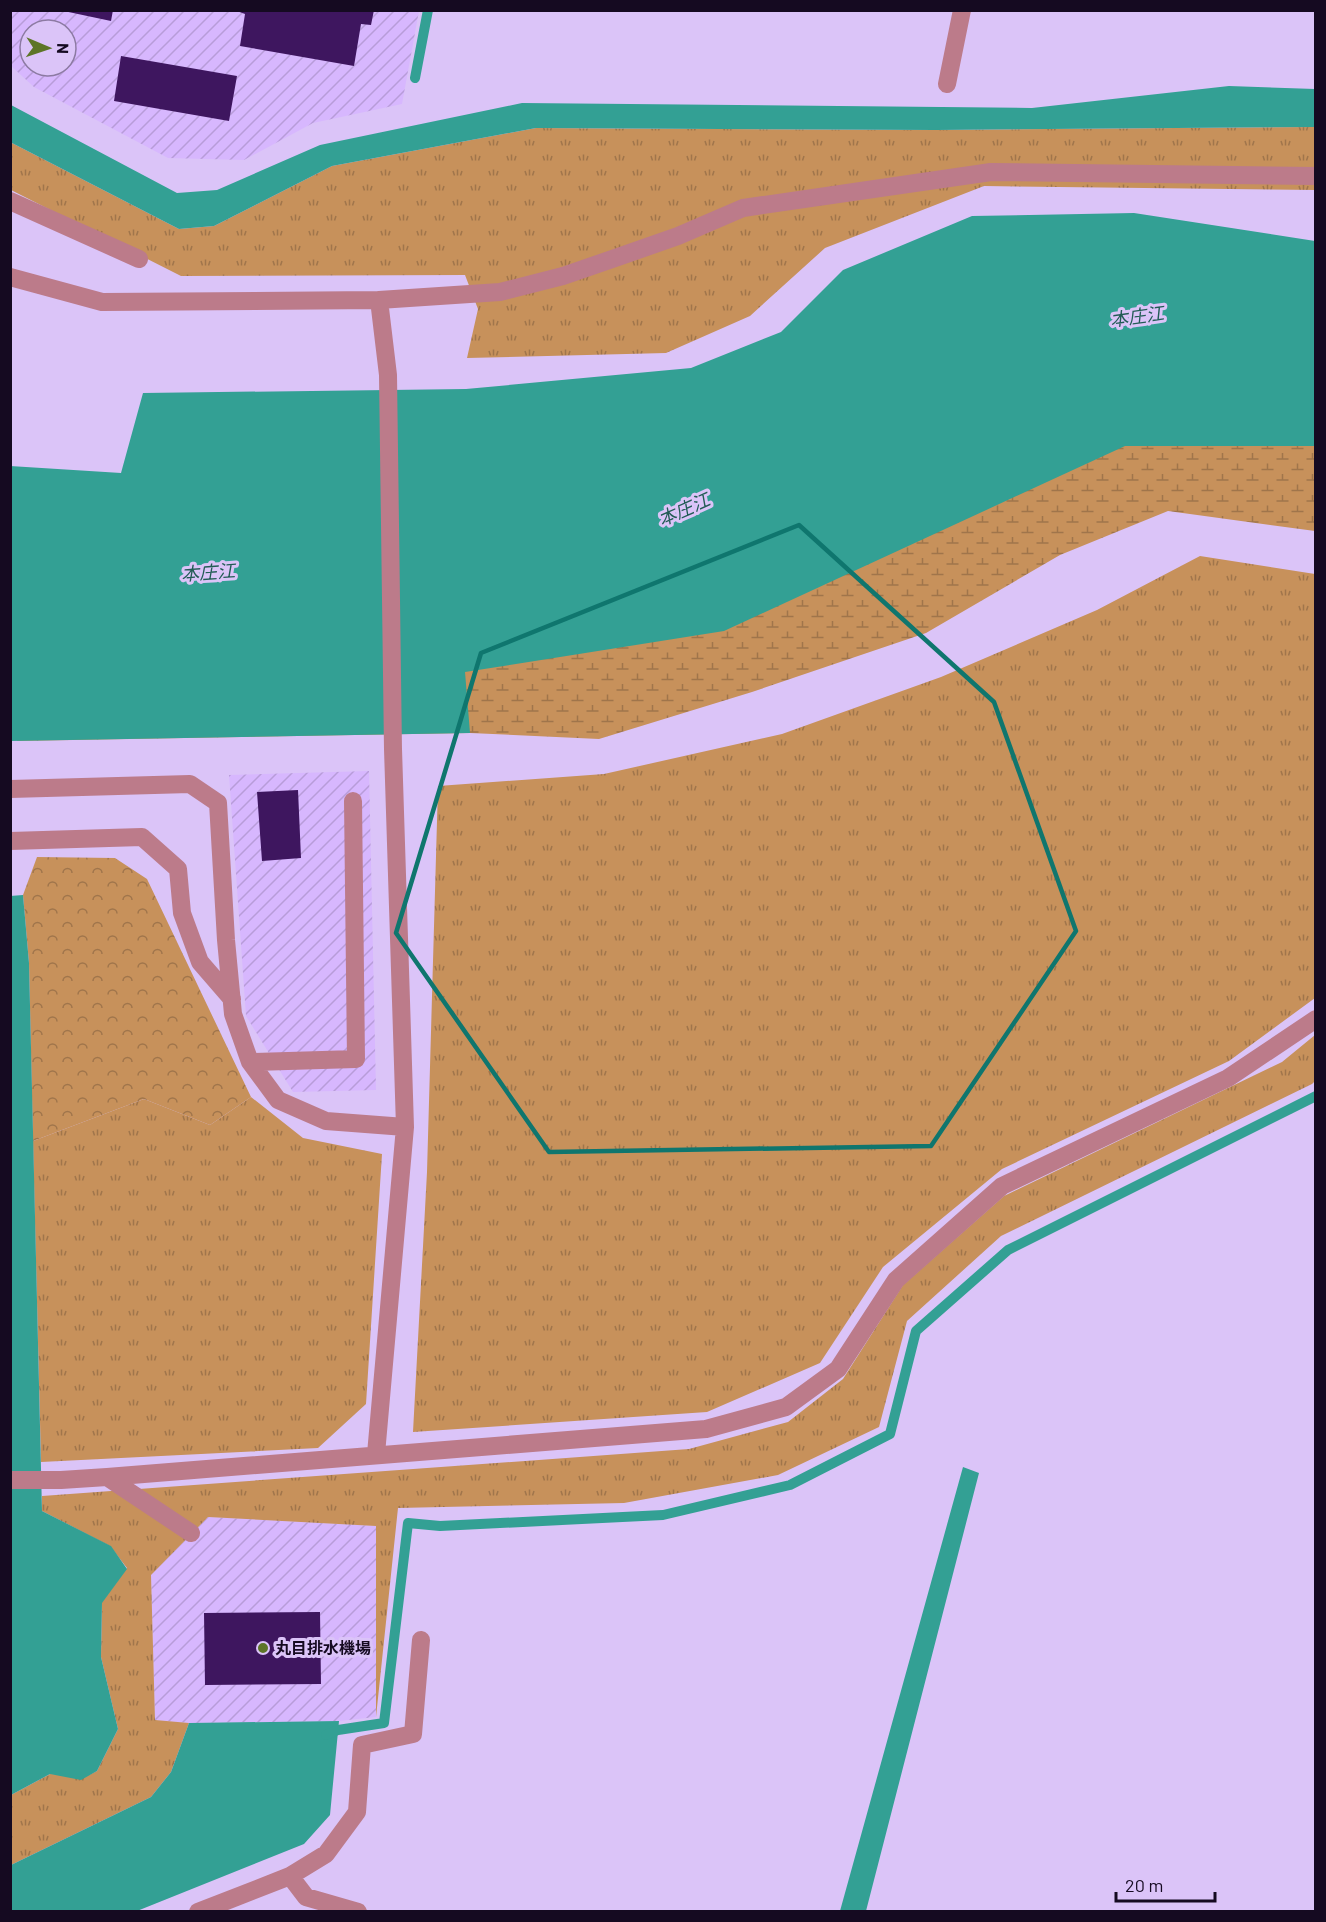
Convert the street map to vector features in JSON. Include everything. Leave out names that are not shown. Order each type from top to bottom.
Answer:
[{"type":"street","points":[[947,84],[962,10]]},
{"type":"street","points":[[10,277],[102,302],[379,300],[500,292],[563,276],[607,261],[678,236],[743,208],[991,172],[1316,176]]},
{"type":"street","points":[[10,201],[139,259]]},
{"type":"street","points":[[376,1454],[405,1127],[393,749],[388,375],[379,300]]},
{"type":"street","points":[[10,789],[190,784],[218,803],[233,1014],[250,1062],[278,1100],[326,1121],[405,1127]]},
{"type":"street","points":[[250,1062],[356,1059],[353,801]]},
{"type":"street","points":[[10,841],[142,837],[178,869],[182,913],[200,962],[232,999]]},
{"type":"street","points":[[10,1480],[107,1477],[706,1429],[786,1407],[838,1369],[896,1280],[1002,1186],[1228,1078],[1316,1018]]},
{"type":"street","points":[[107,1477],[191,1533]]},
{"type":"street","points":[[198,1911],[291,1876],[326,1854],[357,1812],[362,1745],[413,1734],[421,1640]]},
{"type":"street","points":[[291,1876],[304,1904],[358,1911]]},
{"type":"highlighted area","points":[[799,525],[994,702],[1076,931],[931,1146],[549,1152],[396,933],[481,653]]},
{"type":"shaded area","points":[[10,11],[419,11],[402,104],[313,123],[244,160],[168,158],[34,87],[24,78],[78,78],[78,18],[18,18],[18,72],[11,66]]},
{"type":"shaded area","points":[[369,771],[376,1090],[293,1092],[246,1016],[229,775]]},
{"type":"shaded area","points":[[208,1517],[376,1526],[376,1717],[339,1721],[189,1723],[155,1720],[151,1575]]},
{"type":"green space","points":[[1315,127],[1316,190],[984,186],[825,248],[750,316],[666,353],[467,358],[478,309],[465,275],[181,276],[11,190],[10,142],[179,229],[214,226],[332,166],[536,128],[936,130]]},
{"type":"green space","points":[[1315,387],[1315,531],[1168,511],[1060,555],[926,633],[752,692],[599,739],[470,733],[17,741],[33,675]]},
{"type":"green space","points":[[1200,556],[1315,574],[1315,998],[1229,1061],[1002,1169],[883,1267],[820,1363],[707,1412],[413,1432],[427,1172],[438,786],[604,774],[782,734],[941,677],[1097,610]]},
{"type":"green space","points":[[37,857],[115,858],[147,879],[251,1097],[210,1125],[144,1099],[33,1141],[29,963],[23,895]]},
{"type":"green space","points":[[1315,1035],[1315,1081],[1312,1084],[1001,1236],[907,1321],[879,1427],[778,1475],[624,1503],[398,1508],[376,1717],[376,1526],[208,1517],[151,1575],[155,1720],[189,1723],[171,1772],[151,1797],[11,1865],[11,1795],[50,1774],[89,1775],[97,1771],[118,1729],[101,1657],[102,1602],[127,1568],[110,1546],[42,1511],[42,1496],[689,1449],[788,1422],[843,1379],[903,1285],[1004,1196],[1282,1062]]},
{"type":"green space","points":[[251,1097],[303,1138],[382,1154],[366,1404],[318,1448],[41,1462],[33,1141],[144,1099],[210,1125]]},
{"type":"water","points":[[1229,86],[1315,89],[1315,127],[936,130],[536,128],[332,166],[214,226],[179,229],[10,142],[11,105],[177,193],[217,190],[320,145],[522,103],[1032,108]]},
{"type":"water","name":"本庄江","points":[[1134,213],[1315,241],[1315,446],[1125,446],[724,631],[465,672],[470,733],[11,741],[10,466],[121,473],[143,393],[466,389],[691,368],[781,332],[843,270],[972,216]]},
{"type":"water","points":[[23,895],[29,963],[42,1511],[111,1546],[127,1569],[102,1603],[101,1657],[118,1729],[97,1771],[81,1780],[50,1774],[11,1795],[10,896]]},
{"type":"water","points":[[963,1467],[979,1473],[866,1911],[840,1911]]},
{"type":"water","points":[[339,1721],[330,1815],[304,1844],[137,1911],[11,1911],[11,1865],[151,1797],[171,1772],[189,1723]]},
{"type":"building","points":[[59,10],[113,10],[111,21]]},
{"type":"building","points":[[234,10],[374,10],[371,25],[361,24],[354,66],[240,46],[245,14]]},
{"type":"building","points":[[121,56],[237,76],[229,121],[114,101]]},
{"type":"building","points":[[298,790],[301,858],[262,861],[257,792]]},
{"type":"building","name":"丸目排水機場","points":[[320,1612],[321,1684],[205,1685],[204,1613]]},
{"type":"waterway","points":[[415,78],[428,10]]},
{"type":"waterway","points":[[326,1735],[338,1730],[384,1723],[408,1523],[440,1526],[663,1515],[790,1485],[890,1434],[916,1331],[1008,1250],[1316,1096]]},
{"type":"place","name":"丸目排水機場","points":[[263,1648]]}]
